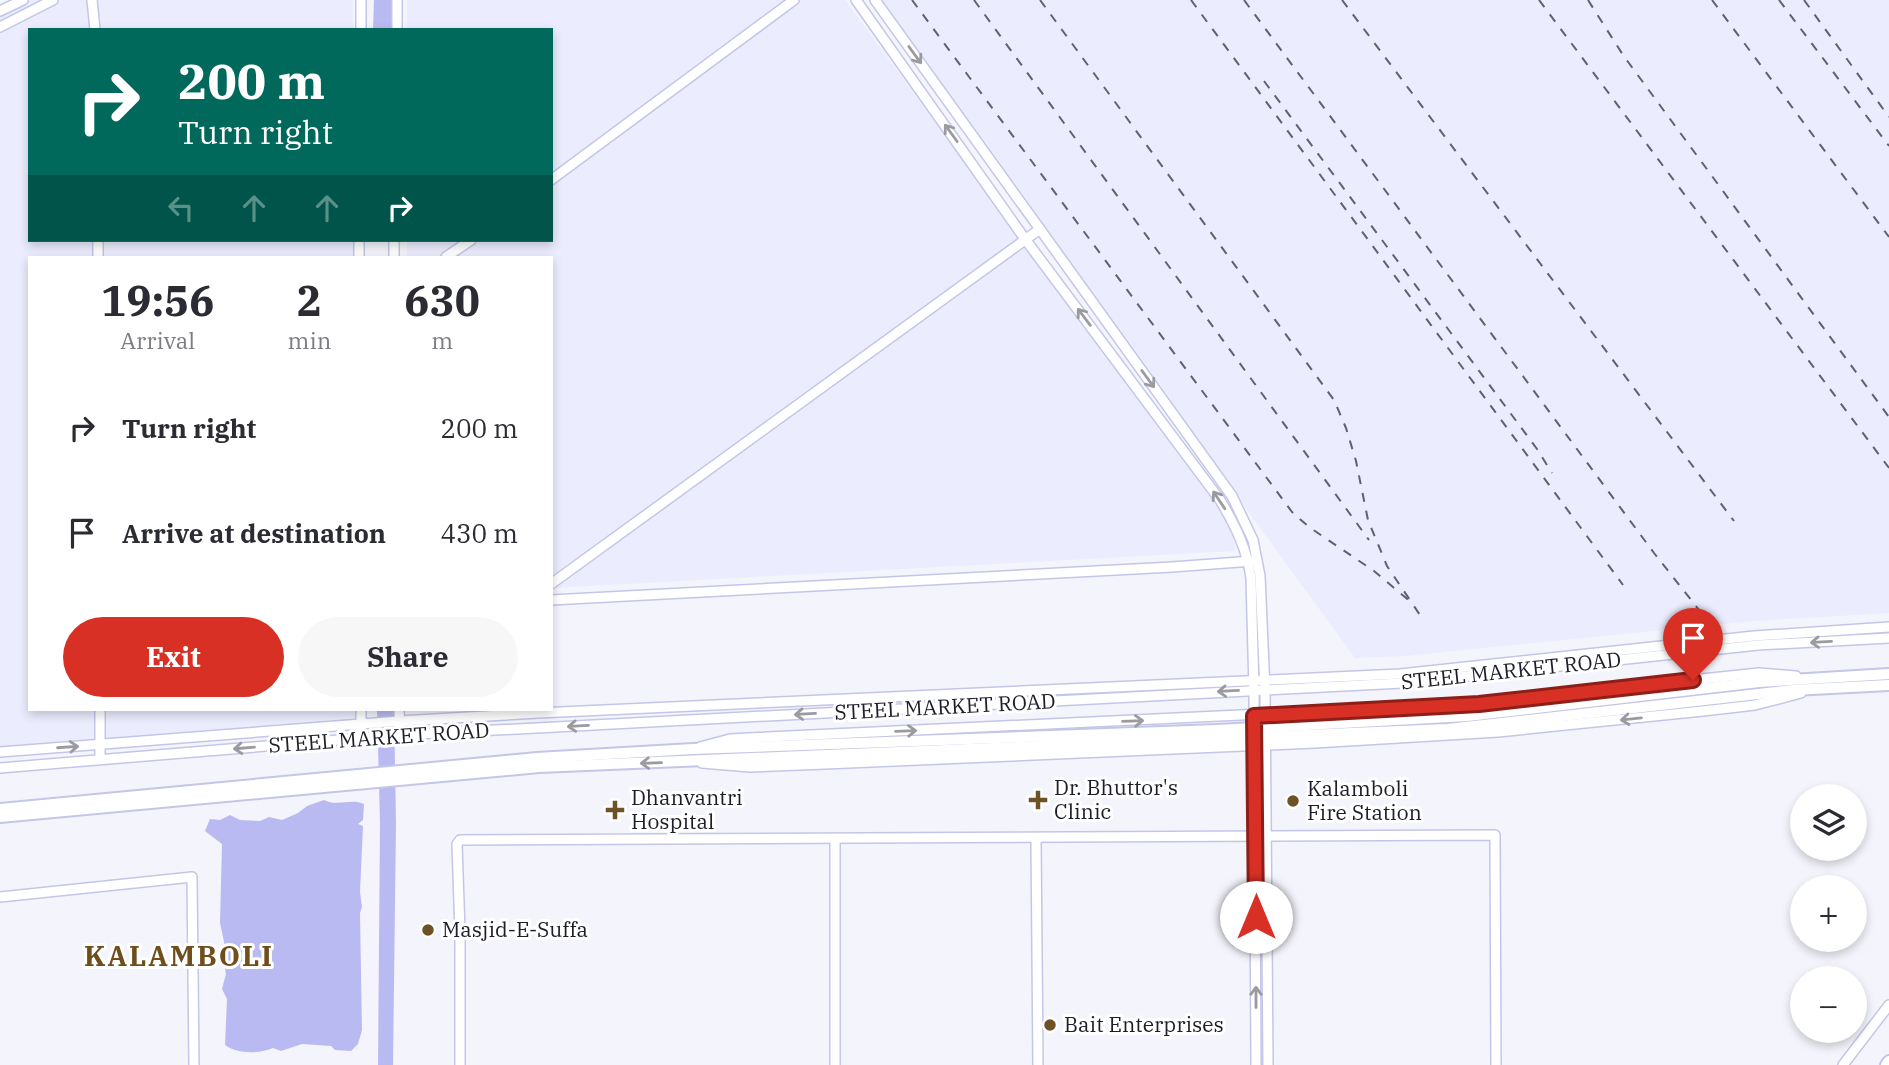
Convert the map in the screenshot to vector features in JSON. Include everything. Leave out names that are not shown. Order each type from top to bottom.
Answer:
[{"type":"highway","points":[[1818,683],[1889,674]]},
{"type":"highway","points":[[0,809],[410,775],[537,758],[691,755],[1260,731],[1467,716],[1759,682],[1889,685]]},
{"type":"highway","points":[[0,817],[359,779]]},
{"type":"street","points":[[0,11],[23,0]]},
{"type":"street","points":[[0,27],[53,0]]},
{"type":"street","points":[[92,0],[95,28]]},
{"type":"street","points":[[361,0],[361,28]]},
{"type":"street","points":[[397,0],[397,28]]},
{"type":"street","points":[[553,179],[794,0]]},
{"type":"street","points":[[856,0],[1025,239],[1220,500],[1254,561],[1254,685],[1267,836],[1268,1065]]},
{"type":"street","points":[[875,0],[1232,496],[1252,540],[1265,685],[1255,837],[1256,1065]]},
{"type":"street","points":[[553,583],[1040,229]]},
{"type":"street","points":[[447,256],[468,242]]},
{"type":"street","points":[[553,600],[1047,572],[1172,568],[1254,561]]},
{"type":"street","name":"STEEL MARKET ROAD","points":[[1265,685],[1400,674],[1755,636],[1889,627]]},
{"type":"street","name":"STEEL MARKET ROAD","points":[[0,752],[400,721],[1254,685],[1402,683],[1758,645],[1889,638]]},
{"type":"street","points":[[691,755],[715,765],[750,766],[1260,731],[1498,732],[1755,705],[1818,683]]},
{"type":"street","name":"STEEL MARKET ROAD","points":[[0,768],[400,735],[733,718],[1254,685]]},
{"type":"street","points":[[733,705],[733,718]]},
{"type":"street","points":[[100,711],[100,760]]},
{"type":"street","points":[[361,711],[361,738]]},
{"type":"street","points":[[399,711],[400,735]]},
{"type":"street","points":[[460,1065],[457,844],[460,840],[1495,835],[1496,1065]]},
{"type":"street","points":[[835,839],[835,1065]]},
{"type":"street","points":[[1036,839],[1038,1065]]},
{"type":"street","points":[[0,897],[192,877],[194,1065]]},
{"type":"street","points":[[1843,1065],[1889,1005]]},
{"type":"shaded area","points":[[30,0],[353,0],[353,28],[28,28],[28,242],[353,242],[353,256],[28,256],[28,711],[355,711],[355,718],[0,749],[0,15]]},
{"type":"shaded area","points":[[407,0],[845,0],[1224,515],[1234,536],[1235,551],[553,588],[553,256],[407,256],[407,242],[553,242],[553,28],[407,28]]},
{"type":"shaded area","points":[[875,0],[1889,0],[1889,613],[1753,621],[1405,656],[1355,658]]},
{"type":"water","points":[[374,0],[392,0],[391,28],[373,28]]},
{"type":"water","points":[[377,711],[394,711],[396,823],[393,1065],[378,1065],[380,823]]},
{"type":"water","points":[[324,800],[364,804],[363,820],[358,824],[363,826],[360,892],[362,1030],[358,1044],[351,1051],[335,1050],[331,1046],[302,1044],[281,1051],[273,1048],[255,1052],[236,1050],[225,1045],[227,999],[222,989],[226,974],[226,951],[220,923],[222,844],[205,831],[210,819],[220,820],[230,815],[240,820],[260,821],[269,817],[282,820]]},
{"type":"railway","points":[[912,0],[1292,512],[1309,527],[1374,571],[1412,603]]},
{"type":"railway","points":[[974,0],[1369,540]]},
{"type":"railway","points":[[1040,0],[1334,400],[1356,461],[1368,520],[1387,566],[1422,618]]},
{"type":"railway","points":[[1191,0],[1623,585]]},
{"type":"railway","points":[[1244,0],[1654,553],[1703,615]]},
{"type":"railway","points":[[1342,0],[1734,521]]},
{"type":"railway","points":[[1539,0],[1889,468]]},
{"type":"railway","points":[[1588,0],[1623,55],[1889,417]]},
{"type":"railway","points":[[1712,0],[1889,237]]},
{"type":"railway","points":[[1779,0],[1889,146]]},
{"type":"railway","points":[[1804,0],[1889,117]]},
{"type":"railway","points":[[1264,81],[1537,449],[1552,473]]},
{"type":"place","name":"Dr. Bhuttor's Clinic","points":[[1038,800]]},
{"type":"place","name":"Kalamboli Fire Station","points":[[1293,801]]},
{"type":"place","name":"Dhanvantri Hospital","points":[[615,810]]},
{"type":"place","name":"Masjid-E-Suffa","points":[[428,930]]},
{"type":"place","name":"Bait Enterprises","points":[[1050,1025]]},
{"type":"district","name":"KALAMBOLI","points":[[179,956]]},
{"type":"route","points":[[1256,917],[1254,716],[1479,704],[1693,680]]}]
